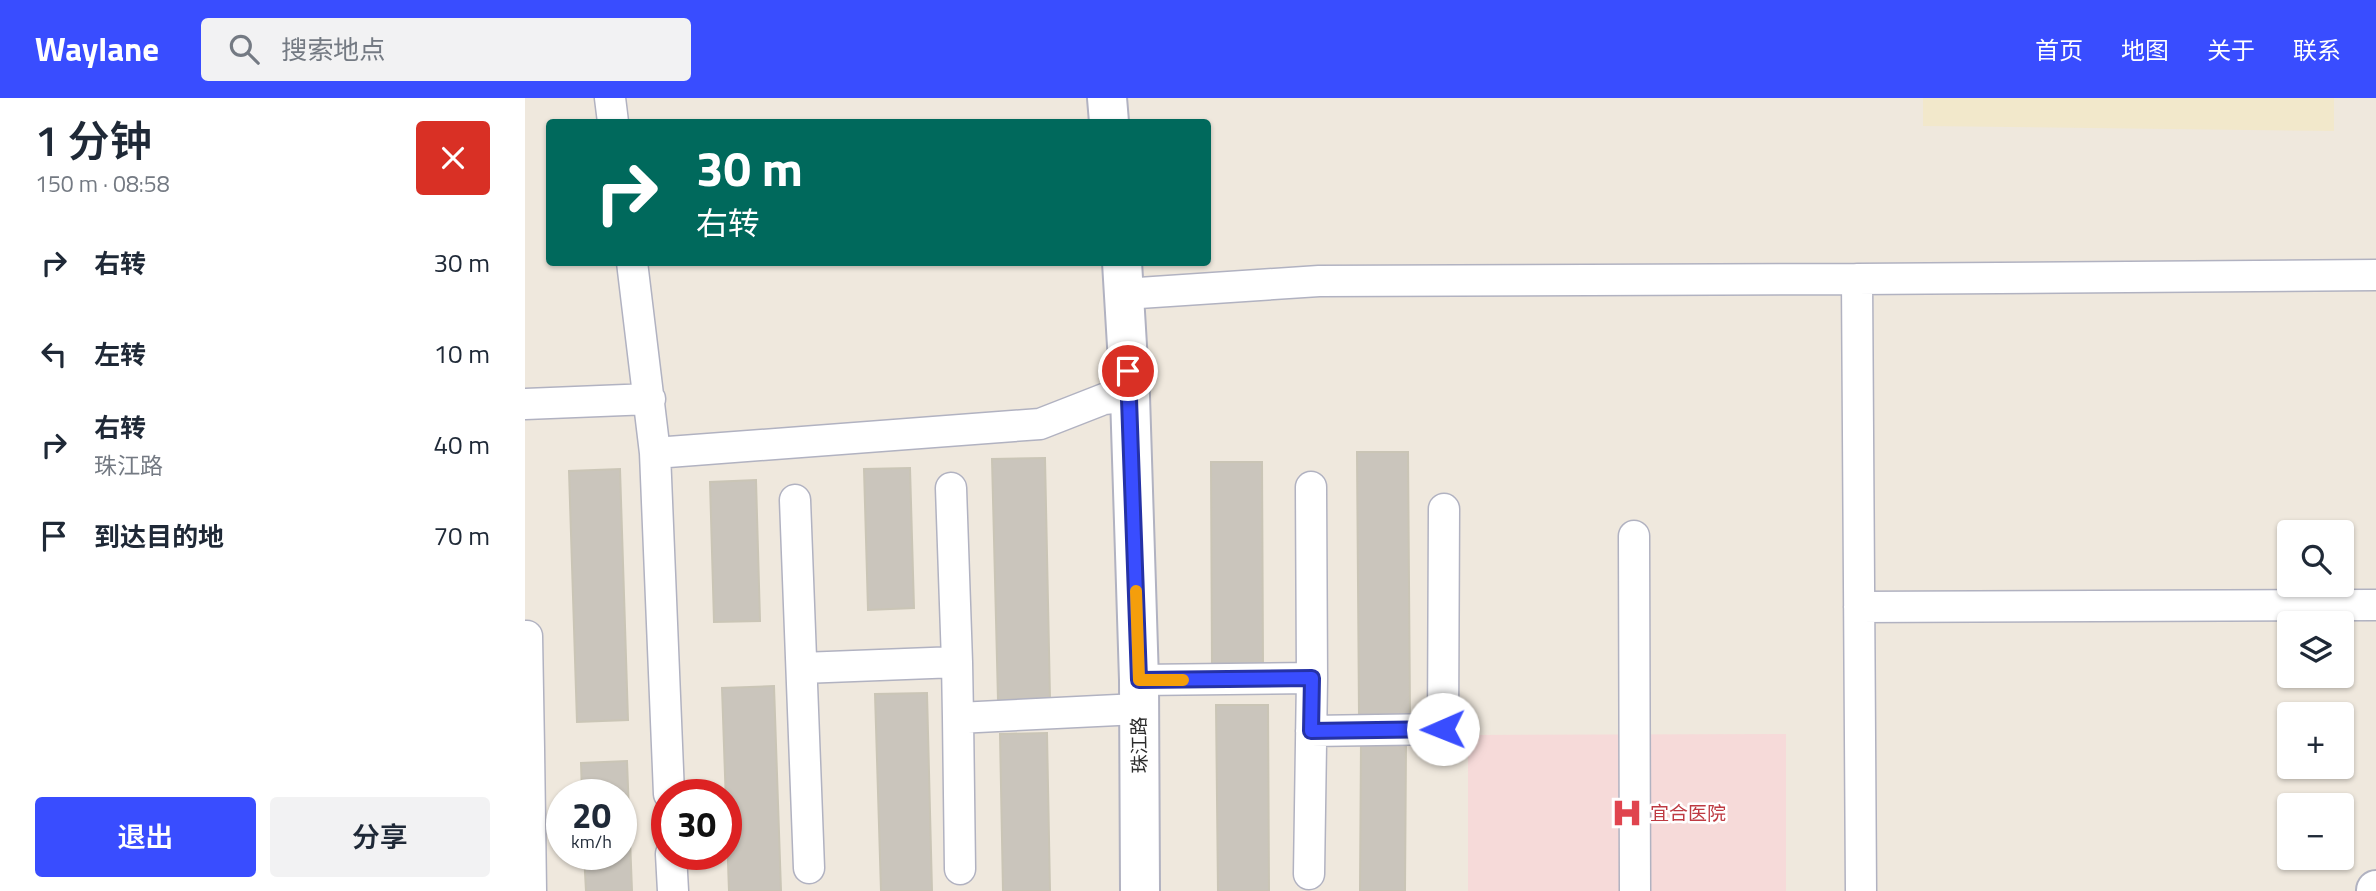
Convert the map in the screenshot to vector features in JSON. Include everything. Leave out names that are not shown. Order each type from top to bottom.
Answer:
[{"type":"street","points":[[610,98],[613,119]]},
{"type":"street","points":[[1107,98],[1109,119]]},
{"type":"street","points":[[633,266],[655,453],[668,779]]},
{"type":"street","points":[[1123,278],[1319,281],[2376,275]]},
{"type":"street","name":"珠江路","points":[[1123,278],[1130,396],[1139,695],[1140,891]]},
{"type":"street","points":[[1857,279],[1861,891]]},
{"type":"street","points":[[655,453],[1040,424],[1104,399],[1130,396]]},
{"type":"street","points":[[525,404],[650,399]]},
{"type":"street","points":[[1309,874],[1311,487]]},
{"type":"street","points":[[951,488],[960,869]]},
{"type":"street","points":[[795,500],[810,868]]},
{"type":"street","points":[[1311,731],[1443,729],[1444,509]]},
{"type":"street","points":[[1634,536],[1635,891]]},
{"type":"street","points":[[1859,607],[2376,605]]},
{"type":"street","points":[[527,635],[531,891]]},
{"type":"street","points":[[802,668],[957,662]]},
{"type":"street","points":[[958,718],[1139,695],[1312,678]]},
{"type":"street","points":[[672,870],[673,891]]},
{"type":"shaded area","points":[[1923,98],[2334,98],[2334,131],[1923,126]]},
{"type":"shaded area","name":"宜合医院","points":[[1786,734],[1786,891],[1468,891],[1468,735]]},
{"type":"building","points":[[1357,452],[1408,452],[1410,715],[1359,715]]},
{"type":"building","points":[[1045,458],[1050,699],[998,700],[992,459]]},
{"type":"building","points":[[1211,462],[1262,462],[1263,667],[1212,667]]},
{"type":"building","points":[[910,468],[914,608],[868,610],[864,469]]},
{"type":"building","points":[[620,469],[628,720],[577,722],[569,471]]},
{"type":"building","points":[[756,480],[760,621],[714,622],[710,482]]},
{"type":"building","points":[[774,686],[781,891],[729,891],[728,870],[742,870],[742,779],[725,779],[722,688]]},
{"type":"building","points":[[927,693],[932,891],[881,891],[875,694]]},
{"type":"building","points":[[1216,705],[1268,705],[1269,891],[1218,891]]},
{"type":"building","points":[[1047,733],[1050,891],[1003,891],[1000,734]]},
{"type":"building","points":[[1361,743],[1406,744],[1405,891],[1360,891]]},
{"type":"building","points":[[627,761],[628,779],[582,779],[581,763]]},
{"type":"building","points":[[585,870],[631,870],[632,891],[586,891]]},
{"type":"slow traffic","points":[[1136,591],[1139,680],[1183,680]]},
{"type":"place","name":"宜合医院","points":[[1627,813]]},
{"type":"route","points":[[1128,371],[1139,680],[1312,678],[1311,731],[1443,729]]}]
